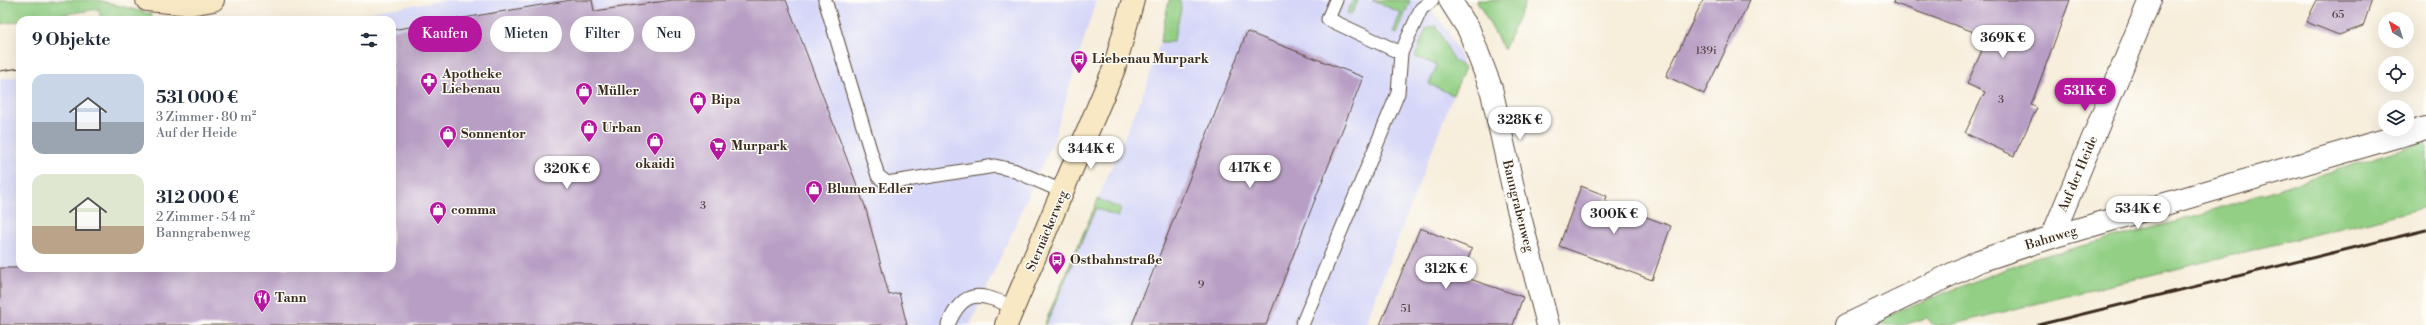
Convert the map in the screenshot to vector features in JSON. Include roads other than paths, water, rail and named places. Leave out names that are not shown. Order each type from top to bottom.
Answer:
[{"type":"main road","points":[[147,0],[191,4],[213,0]]},
{"type":"main road","name":"Sternäckerweg","points":[[1010,316],[1064,192],[1114,69],[1133,0]]},
{"type":"street","name":"Banngrabenweg","points":[[1450,0],[1470,30],[1490,88],[1516,201],[1548,325]]},
{"type":"street","name":"Auf der Heide","points":[[2052,237],[2150,0]]},
{"type":"street","name":"Bahnweg","points":[[1847,325],[1979,262],[2052,237],[2426,128]]},
{"type":"lane","points":[[825,0],[878,176],[887,183],[995,166],[1013,170],[1064,192]]},
{"type":"lane","points":[[1336,0],[1328,19],[1401,53]]},
{"type":"lane","points":[[1302,325],[1398,93],[1401,53],[1421,9],[1432,0]]},
{"type":"lane","points":[[948,325],[955,309],[959,305],[968,298],[983,295],[1010,316]]},
{"type":"tram line","points":[[0,71],[16,69]]},
{"type":"railway","points":[[2038,325],[2426,230]]},
{"type":"place","name":"Liebenau Murpark","points":[[1079,74]]},
{"type":"place","name":"Apotheke Liebenau","points":[[429,96]]},
{"type":"place","name":"Müller","points":[[584,106]]},
{"type":"place","name":"Bipa","points":[[698,115]]},
{"type":"place","name":"Urban","points":[[589,143]]},
{"type":"place","name":"Sonnentor","points":[[448,149]]},
{"type":"place","name":"okaidi","points":[[655,156]]},
{"type":"place","name":"Murpark","points":[[718,161]]},
{"type":"place","name":"Blumen Edler","points":[[814,204]]},
{"type":"place","name":"comma","points":[[438,225]]},
{"type":"place","name":"Ostbahnstraße","points":[[1057,275]]},
{"type":"place","name":"Tann","points":[[262,313]]}]
